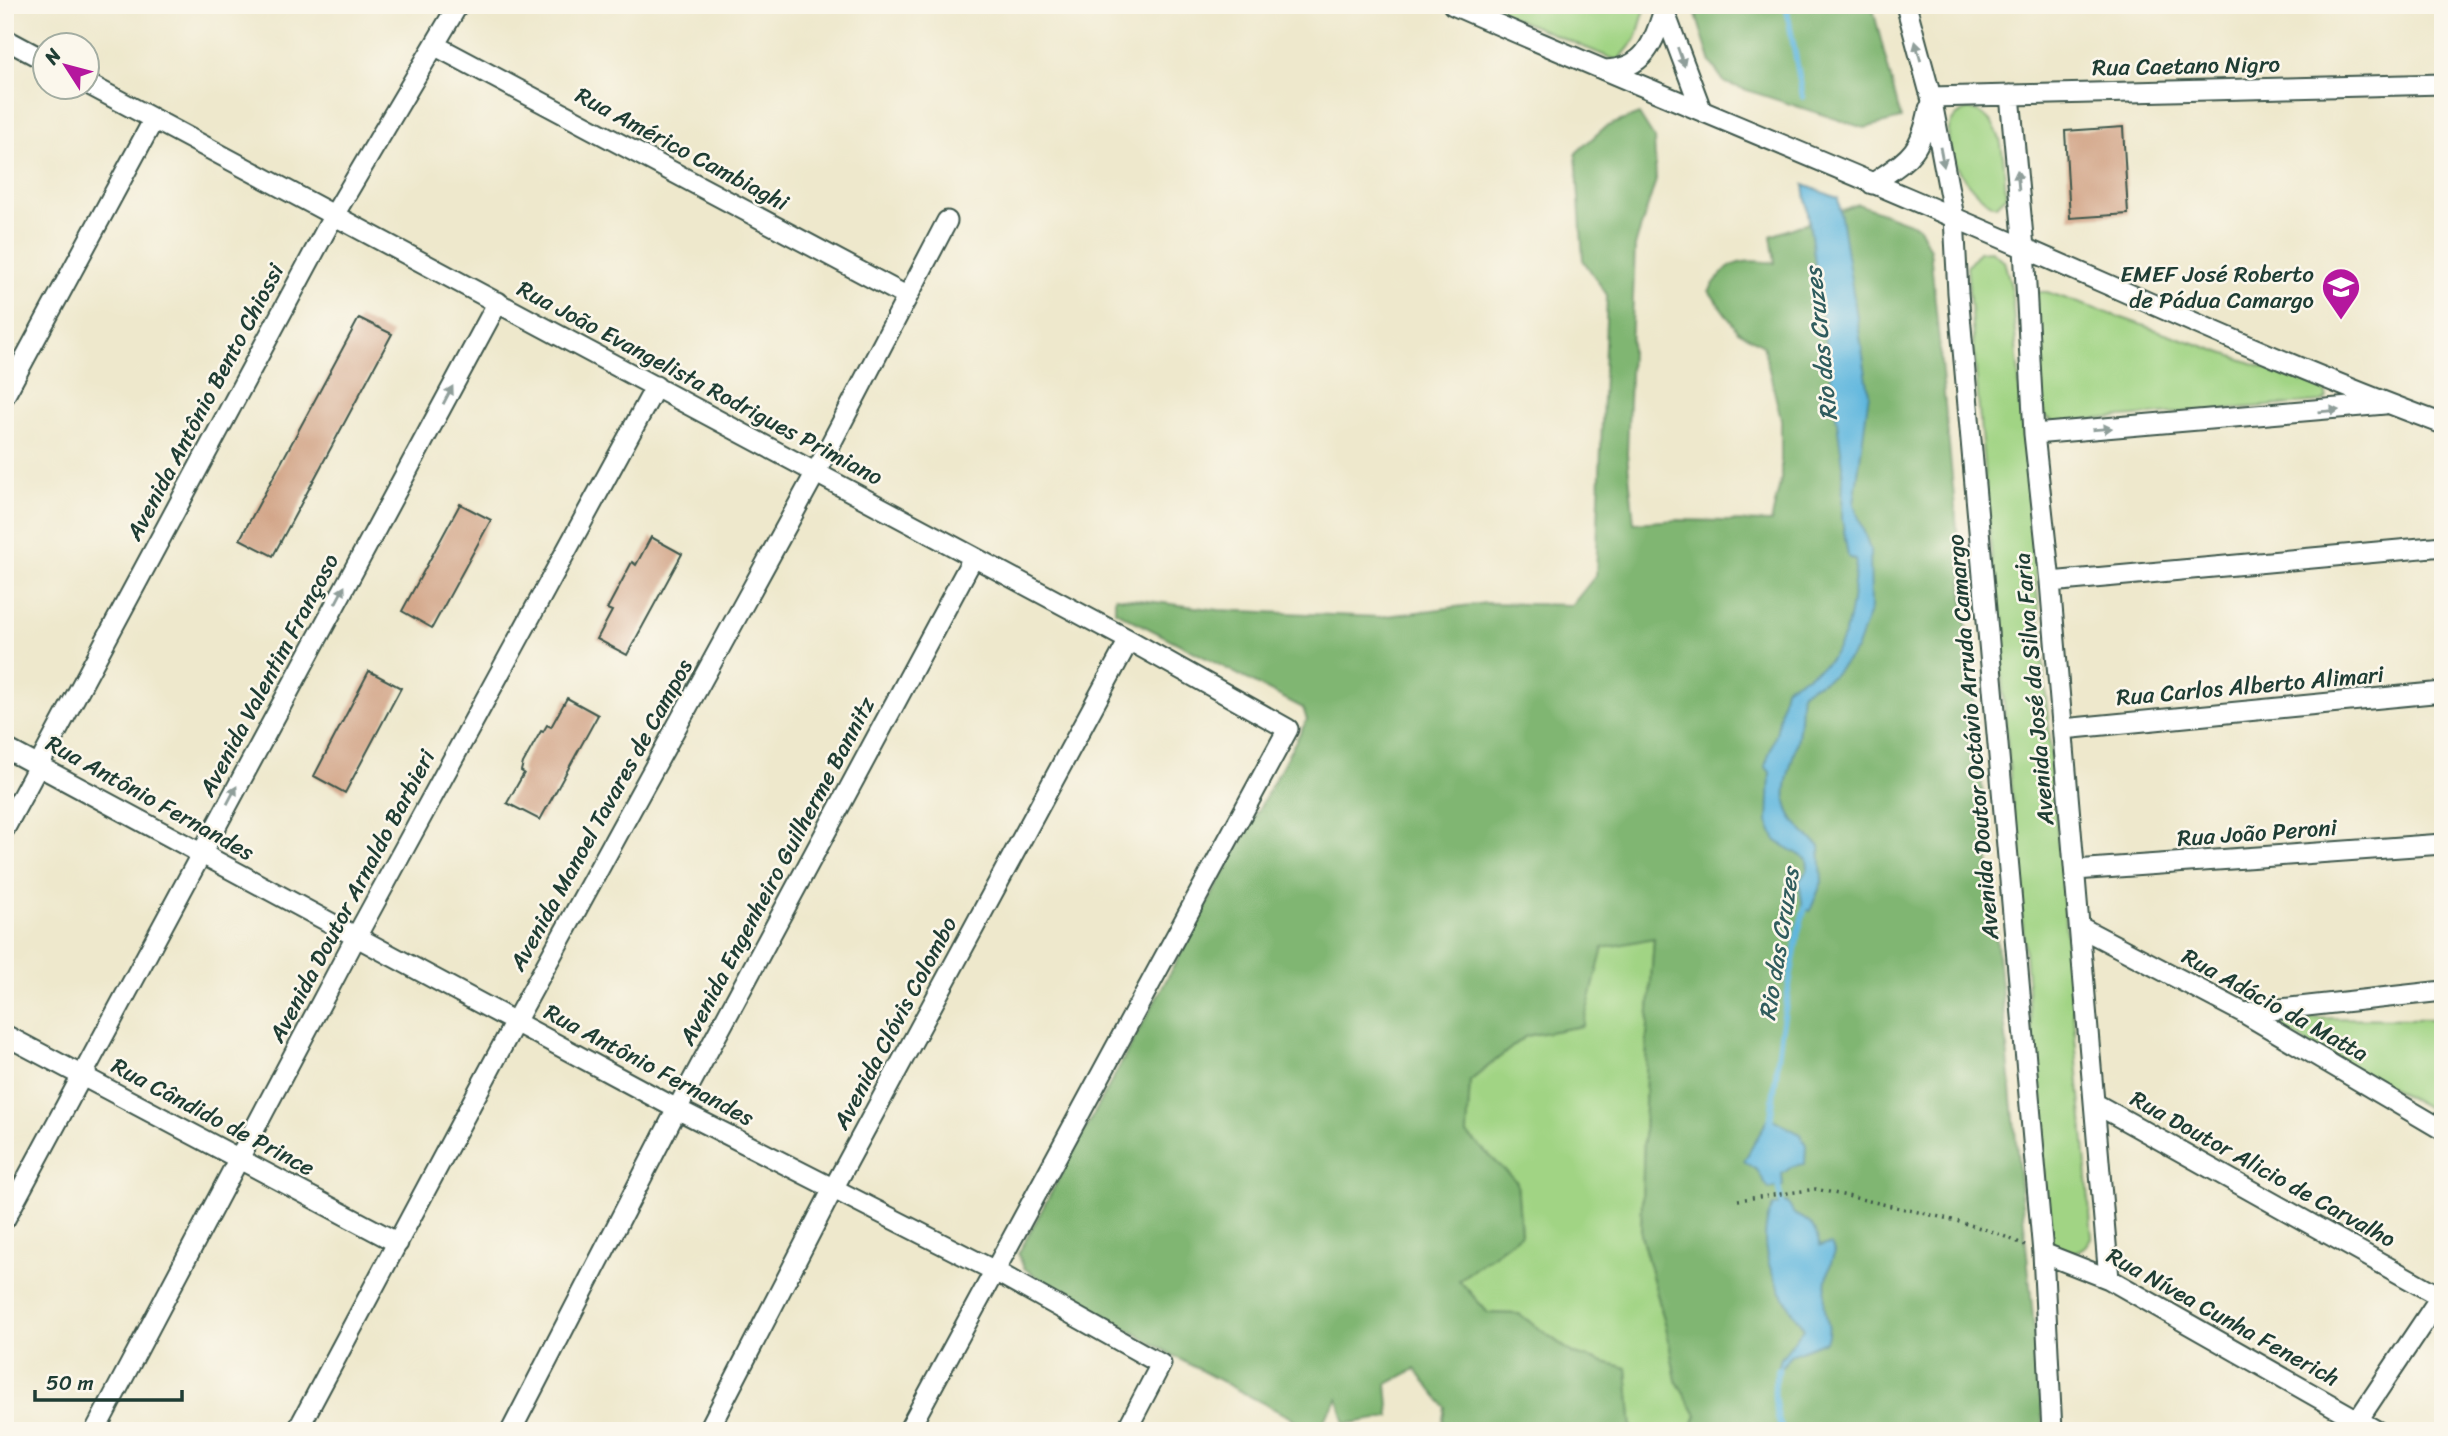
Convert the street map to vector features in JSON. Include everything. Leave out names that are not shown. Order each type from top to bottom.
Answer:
[{"type":"street","name":"Avenida Antônio Bento Chiossi","points":[[5,828],[334,215],[458,5]]},
{"type":"street","points":[[1453,5],[1602,71],[1701,109],[2387,404],[2443,424]]},
{"type":"street","name":"Avenida Doutor Octávio Arruda Camargo","points":[[1906,5],[1931,97],[1954,217],[2043,1253],[2052,1431]]},
{"type":"street","points":[[1602,71],[1621,70],[1637,64],[1655,39],[1663,8]]},
{"type":"street","points":[[1663,8],[1701,109]]},
{"type":"street","points":[[5,39],[32,53]]},
{"type":"street","name":"Rua Américo Cambiaghi","points":[[436,46],[906,296]]},
{"type":"street","name":"Rua Caetano Nigro","points":[[1931,97],[2443,85]]},
{"type":"street","name":"Rua João Evangelista Rodrigues Primiano","points":[[102,91],[1129,640],[1288,729],[993,1270]]},
{"type":"street","name":"Avenida José da Silva Faria","points":[[2010,95],[2024,248],[2034,435],[2050,582],[2109,1279]]},
{"type":"street","points":[[1865,181],[1912,155],[1923,138],[1931,97]]},
{"type":"street","points":[[5,395],[154,119]]},
{"type":"street","name":"Avenida Manoel Tavares de Campos","points":[[297,1431],[515,1022],[816,472],[947,221]]},
{"type":"street","name":"Avenida Valentim Françoso","points":[[5,1219],[498,302]]},
{"type":"street","name":"Avenida Doutor Arnaldo Barbieri","points":[[95,1431],[356,937],[656,386]]},
{"type":"street","points":[[2034,435],[2387,404]]},
{"type":"street","points":[[2050,582],[2443,546]]},
{"type":"street","name":"Avenida Engenheiro Guilherme Bannitz","points":[[511,1431],[677,1110],[973,558]]},
{"type":"street","name":"Avenida Clóvis Colombo","points":[[708,1431],[833,1189],[1129,640]]},
{"type":"street","name":"Rua Carlos Alberto Alimari","points":[[2063,729],[2443,692]]},
{"type":"street","name":"Rua Antônio Fernandes","points":[[5,748],[677,1110],[993,1270],[1161,1364],[1126,1431]]},
{"type":"street","name":"Rua João Peroni","points":[[2075,870],[2443,844]]},
{"type":"street","name":"Rua Adácio da Matta","points":[[2080,927],[2244,1013],[2443,1130]]},
{"type":"street","points":[[2244,1013],[2443,991]]},
{"type":"street","name":"Rua Cândido de Prince","points":[[5,1035],[398,1244]]},
{"type":"street","name":"Rua Doutor Alicio de Carvalho","points":[[2096,1104],[2442,1296]]},
{"type":"street","name":"Rua Nívea Cunha Fenerich","points":[[2043,1253],[2109,1279],[2377,1431]]},
{"type":"street","points":[[908,1431],[993,1270]]},
{"type":"street","points":[[2358,1420],[2442,1296]]},
{"type":"path","points":[[1738,1200],[1770,1198],[1791,1191],[1816,1189],[1857,1196],[1991,1231],[2043,1253]]},
{"type":"green space","points":[[1483,5],[1646,6],[1636,39],[1618,61]]},
{"type":"green space","points":[[1693,5],[1872,5],[1901,119],[1864,128],[1725,83],[1711,63]]},
{"type":"green space","points":[[1968,109],[1990,121],[2001,143],[2006,196],[1996,206],[1973,189],[1962,175],[1949,144],[1949,130],[1955,118]]},
{"type":"green space","points":[[1639,114],[1654,138],[1656,180],[1635,246],[1627,454],[1634,523],[1677,520],[1771,522],[1781,479],[1781,419],[1763,345],[1738,331],[1709,291],[1722,273],[1729,267],[1744,262],[1775,263],[1771,236],[1858,204],[1918,226],[1930,249],[2044,1431],[1690,1431],[1696,1415],[1676,1380],[1666,1327],[1641,1235],[1647,1039],[1654,938],[1603,948],[1583,1026],[1526,1036],[1470,1081],[1467,1134],[1517,1182],[1521,1234],[1459,1280],[1488,1313],[1519,1314],[1574,1354],[1627,1368],[1632,1431],[1441,1431],[1445,1407],[1415,1369],[1387,1384],[1390,1417],[1345,1424],[1338,1399],[1316,1431],[1185,1362],[1042,1280],[1024,1268],[1018,1254],[1307,720],[1303,708],[1115,611],[1115,597],[1219,610],[1379,617],[1486,603],[1572,605],[1596,575],[1607,295],[1583,260],[1576,153],[1605,127]]},
{"type":"green space","points":[[1991,251],[2004,261],[2011,286],[2092,1237],[2082,1248],[2071,1252],[2059,1248],[2049,1238],[1967,267],[1979,252]]},
{"type":"green space","points":[[2038,292],[2047,292],[2324,388],[2327,398],[2322,402],[2055,422],[2044,416],[2032,301]]},
{"type":"green space","points":[[1654,937],[1647,1039],[1641,1235],[1666,1327],[1676,1380],[1696,1415],[1690,1431],[1632,1431],[1627,1368],[1574,1354],[1519,1314],[1488,1313],[1459,1280],[1521,1234],[1517,1182],[1466,1134],[1470,1081],[1526,1036],[1582,1026],[1602,948]]},
{"type":"green space","points":[[2289,1018],[2443,1019],[2443,1116],[2286,1032],[2282,1027]]},
{"type":"water","points":[[1804,185],[1838,198],[1869,393],[1854,504],[1870,549],[1871,608],[1856,650],[1833,676],[1802,692],[1798,735],[1786,786],[1786,798],[1794,821],[1820,846],[1822,882],[1810,911],[1803,908],[1799,881],[1808,869],[1807,859],[1776,841],[1768,822],[1770,772],[1765,766],[1776,734],[1785,688],[1823,666],[1842,641],[1850,614],[1856,560],[1848,557],[1842,519],[1843,465]]},
{"type":"water","points":[[1769,1117],[1800,1134],[1806,1145],[1805,1164],[1793,1166],[1782,1174],[1783,1186],[1769,1189],[1757,1170],[1744,1161]]},
{"type":"water","points":[[1787,1202],[1794,1214],[1812,1226],[1820,1246],[1831,1244],[1835,1253],[1825,1296],[1829,1328],[1826,1341],[1790,1355],[1776,1376],[1781,1358],[1804,1329],[1778,1286],[1767,1255],[1767,1222],[1773,1206]]},
{"type":"building","points":[[2123,127],[2128,214],[2070,218],[2065,131]]},
{"type":"building","points":[[359,318],[392,334],[273,556],[240,539]]},
{"type":"building","points":[[460,504],[491,520],[432,628],[402,611]]},
{"type":"building","points":[[651,537],[682,554],[627,655],[597,639],[612,611],[607,609],[632,562],[636,565]]},
{"type":"building","points":[[369,671],[401,688],[345,793],[314,776]]},
{"type":"building","points":[[567,698],[598,715],[540,820],[507,803],[524,773],[521,771],[523,763],[541,731],[543,732],[547,725],[551,727]]},
{"type":"waterway","name":"Rio das Cruzes","points":[[1786,5],[1803,97]]},
{"type":"waterway","name":"Rio das Cruzes","points":[[1770,1124],[1781,1034],[1798,932],[1807,901]]},
{"type":"waterway","name":"Rio das Cruzes","points":[[1777,1180],[1783,1211]]},
{"type":"waterway","name":"Rio das Cruzes","points":[[1779,1369],[1775,1383],[1775,1400],[1783,1431]]},
{"type":"place","name":"EMEF José Roberto de Pádua Camargo","points":[[2341,321]]}]
